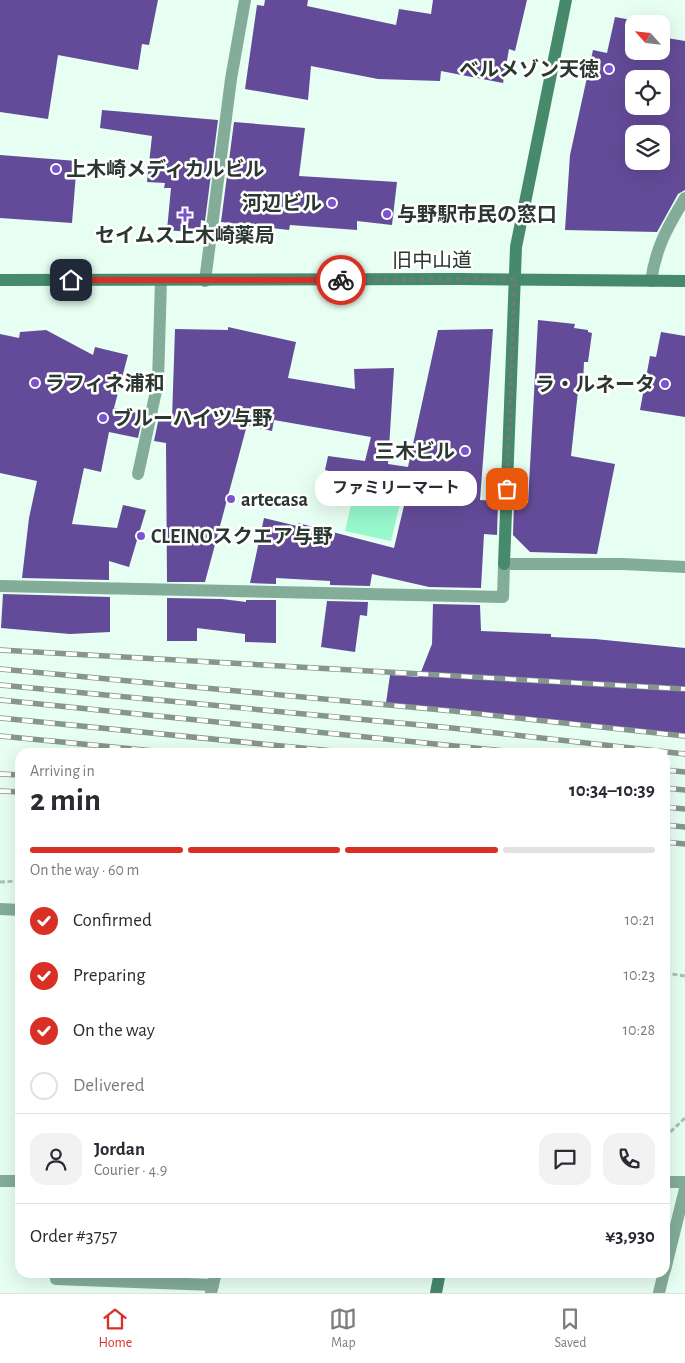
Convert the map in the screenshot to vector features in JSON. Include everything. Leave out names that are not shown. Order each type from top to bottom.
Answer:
[{"type":"main road","points":[[504,564],[516,246],[520,218],[566,0]]},
{"type":"main road","name":"旧中山道","points":[[0,280],[515,279],[685,281]]},
{"type":"main road","points":[[436,1293],[439,1278]]},
{"type":"street","points":[[205,281],[231,79],[245,0]]},
{"type":"street","points":[[651,281],[655,256],[662,237],[685,198]]},
{"type":"street","points":[[138,474],[158,382],[161,280]]},
{"type":"street","points":[[0,586],[503,597],[504,564],[623,564],[685,567]]},
{"type":"street","points":[[0,909],[15,910]]},
{"type":"street","points":[[0,1181],[15,1181]]},
{"type":"street","points":[[670,1182],[685,1182]]},
{"type":"street","points":[[670,1250],[685,1189]]},
{"type":"street","points":[[56,1278],[212,1289]]},
{"type":"street","points":[[659,1293],[663,1278]]},
{"type":"path","points":[[0,882],[15,881]]},
{"type":"path","points":[[670,974],[685,976]]},
{"type":"path","points":[[670,1132],[685,1118]]},
{"type":"green space","points":[[355,488],[401,499],[391,541],[345,531]]},
{"type":"building","points":[[0,0],[158,0],[149,45],[142,44],[138,70],[58,55],[48,119],[0,112]]},
{"type":"building","points":[[265,0],[308,0],[307,6],[396,25],[399,9],[431,14],[433,0],[527,0],[515,51],[509,49],[503,83],[441,71],[440,81],[378,79],[311,66],[308,100],[245,89],[257,5],[264,6]]},
{"type":"building","points":[[615,17],[625,19],[625,60],[670,60],[670,38],[685,41],[685,190],[678,194],[657,232],[565,230],[570,155],[593,50],[607,53]]},
{"type":"building","points":[[102,110],[218,120],[205,221],[201,220],[200,233],[167,230],[171,188],[164,188],[165,183],[147,182],[152,136],[100,128]]},
{"type":"building","points":[[234,122],[305,128],[299,176],[397,182],[392,225],[357,221],[357,230],[290,225],[289,230],[221,222]]},
{"type":"building","points":[[0,155],[77,161],[72,223],[0,218]]},
{"type":"building","points":[[538,320],[575,324],[574,328],[588,330],[588,332],[592,333],[588,362],[584,362],[583,383],[579,382],[571,456],[615,464],[597,554],[530,552],[513,535],[514,502],[528,503]]},
{"type":"building","points":[[228,327],[296,342],[288,378],[355,389],[354,369],[394,368],[388,464],[408,467],[438,330],[493,329],[480,500],[498,501],[497,535],[484,534],[481,588],[429,587],[372,574],[370,586],[330,585],[330,581],[276,578],[276,584],[250,583],[264,518],[297,526],[298,523],[394,548],[407,493],[325,470],[328,456],[365,461],[371,437],[274,420],[272,431],[247,425],[205,582],[167,582],[166,443],[154,441],[159,417],[172,419],[175,329],[228,330]]},
{"type":"building","points":[[46,330],[93,355],[95,347],[128,355],[114,408],[143,414],[138,438],[109,432],[101,472],[84,468],[72,524],[117,528],[123,505],[146,510],[129,567],[109,561],[109,580],[22,578],[29,518],[37,481],[0,473],[0,334],[19,338],[20,332]]},
{"type":"building","name":"ラ・ルネータ","points":[[661,332],[685,336],[685,417],[640,410],[650,356],[656,357]]},
{"type":"building","points":[[3,594],[110,597],[110,632],[70,634],[1,628]]},
{"type":"building","points":[[167,598],[222,599],[246,602],[246,600],[276,600],[276,643],[245,642],[245,634],[197,628],[197,641],[167,641]]},
{"type":"building","points":[[327,601],[368,602],[367,616],[360,615],[355,652],[321,647]]},
{"type":"building","points":[[433,604],[480,605],[481,631],[551,634],[551,637],[595,639],[685,648],[685,734],[386,703],[390,675],[419,677],[432,644]]},
{"type":"railway","points":[[0,650],[685,689]]},
{"type":"railway","points":[[0,669],[453,711],[685,736]]},
{"type":"railway","points":[[0,685],[452,728],[631,748]]},
{"type":"railway","points":[[0,700],[474,748]]},
{"type":"railway","points":[[0,718],[303,748]]},
{"type":"railway","points":[[0,736],[123,748]]},
{"type":"railway","points":[[670,752],[685,754]]},
{"type":"railway","points":[[670,770],[685,772]]},
{"type":"railway","points":[[0,774],[15,775]]},
{"type":"railway","points":[[670,788],[685,790]]},
{"type":"railway","points":[[0,791],[15,792]]},
{"type":"railway","points":[[670,808],[685,809]]},
{"type":"railway","points":[[670,826],[685,827]]},
{"type":"railway","points":[[670,842],[685,844]]},
{"type":"way so far","points":[[341,280],[515,279],[507,489]]},
{"type":"place","name":"ベルメゾン天徳","points":[[609,69]]},
{"type":"place","name":"上木崎メディカルビル","points":[[56,169]]},
{"type":"place","name":"河辺ビル","points":[[332,203]]},
{"type":"place","name":"与野駅市民の窓口","points":[[387,214]]},
{"type":"place","name":"セイムス上木崎薬局","points":[[185,215]]},
{"type":"place","name":"ラフィネ浦和","points":[[35,383]]},
{"type":"place","name":"ラ・ルネータ","points":[[665,384]]},
{"type":"place","name":"ブルーハイツ与野","points":[[103,418]]},
{"type":"place","name":"三木ビル","points":[[465,451]]},
{"type":"place","name":"ファミリーマート","points":[[507,489]]},
{"type":"place","name":"artecasa","points":[[231,499]]},
{"type":"place","name":"CLEINOスクエア与野","points":[[141,536]]},
{"type":"route","points":[[71,280],[341,280]]}]
